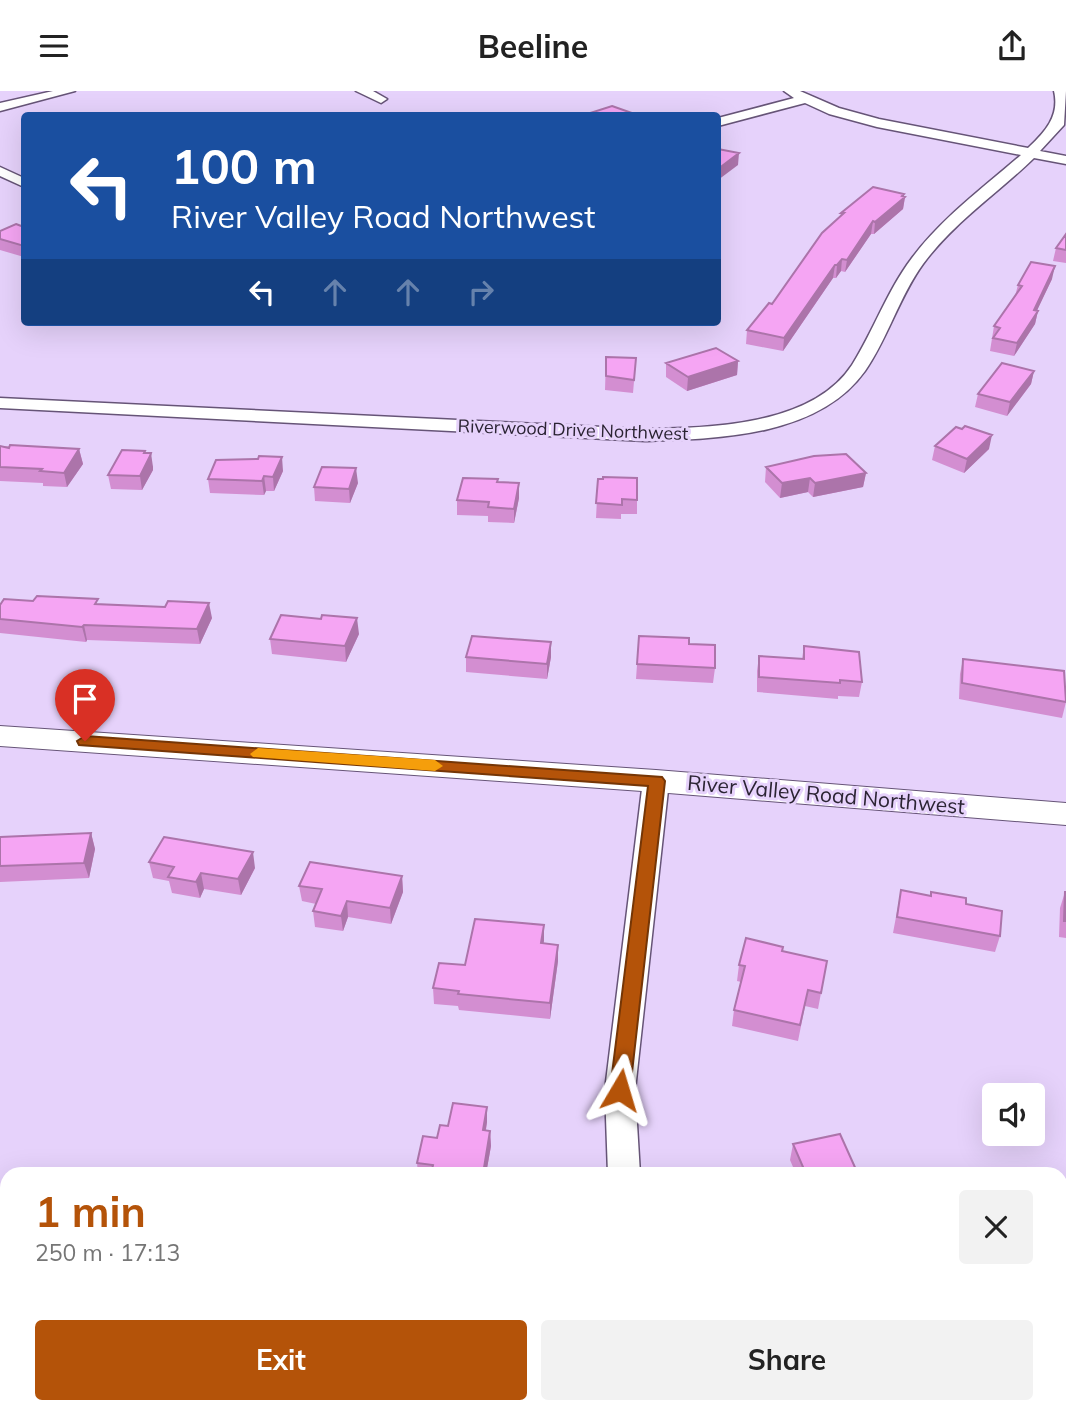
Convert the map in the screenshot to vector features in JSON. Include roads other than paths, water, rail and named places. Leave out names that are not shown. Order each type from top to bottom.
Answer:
[{"type":"street","points":[[0,107],[69,91]]},
{"type":"street","points":[[362,91],[381,99]]},
{"type":"street","points":[[790,91],[804,99],[877,123],[1066,160]]},
{"type":"street","name":"Riverwood Drive Northwest","points":[[0,403],[645,435],[682,435],[759,424],[816,404],[844,385],[858,369],[897,291],[923,253],[1057,125],[1063,103],[1060,91]]},
{"type":"street","points":[[721,121],[804,99]]},
{"type":"street","points":[[0,171],[21,182]]},
{"type":"street","name":"River Valley Road Northwest","points":[[0,736],[656,781],[1066,814]]},
{"type":"street","points":[[624,1167],[620,1090],[656,781]]}]
